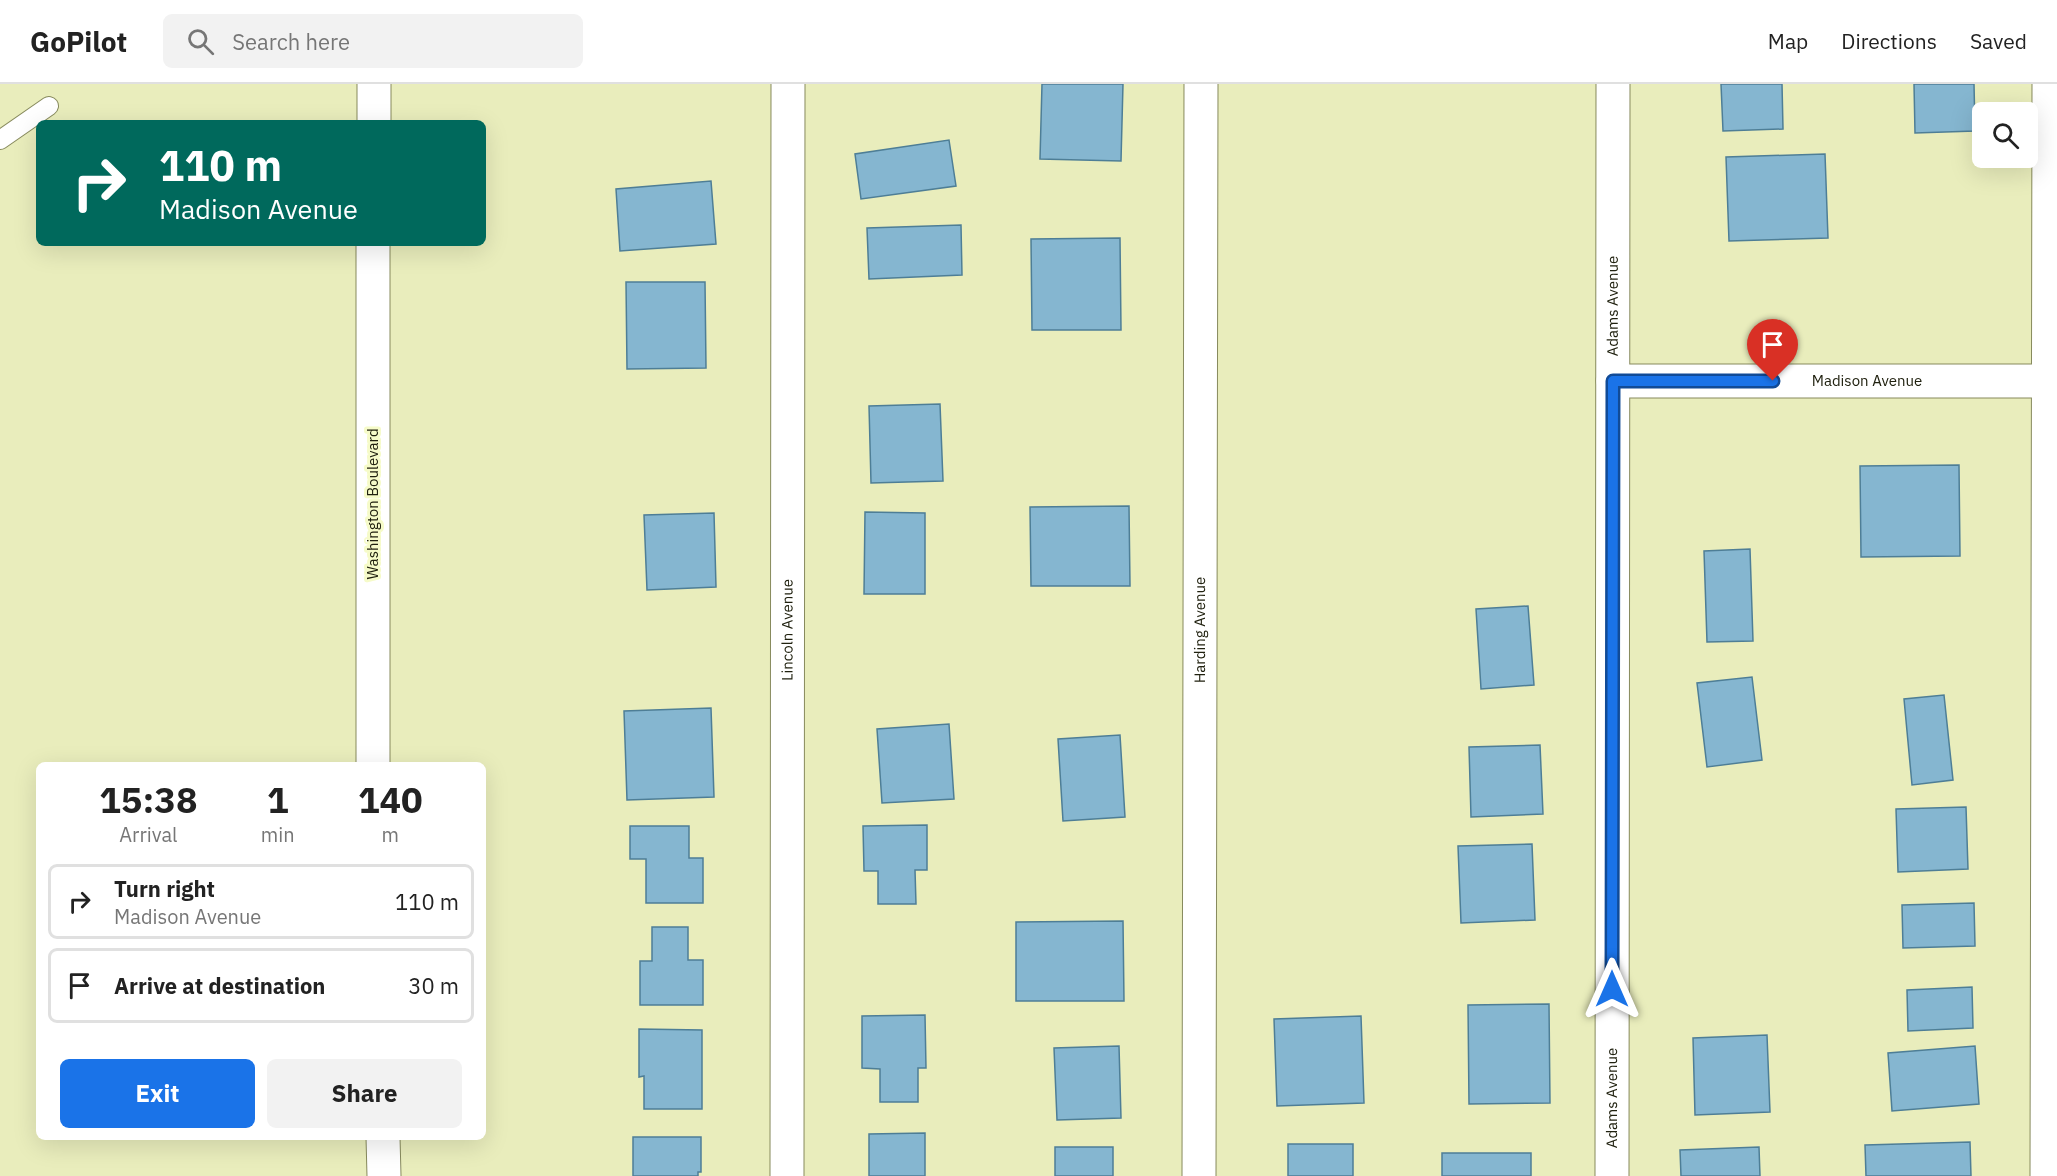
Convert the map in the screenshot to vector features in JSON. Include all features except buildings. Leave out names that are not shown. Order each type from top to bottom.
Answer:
[{"type":"street","points":[[374,84],[374,120]]},
{"type":"street","name":"Lincoln Avenue","points":[[787,1176],[788,84]]},
{"type":"street","name":"Harding Avenue","points":[[1199,1176],[1201,84]]},
{"type":"street","name":"Adams Avenue","points":[[1611,1176],[1614,84]]},
{"type":"street","points":[[2047,1176],[2049,84]]},
{"type":"street","name":"Washington Boulevard","points":[[373,246],[373,762]]},
{"type":"street","name":"Madison Avenue","points":[[1613,381],[2048,381]]},
{"type":"street","points":[[383,1140],[384,1176]]},
{"type":"lane","points":[[0,140],[49,106]]},
{"type":"route","points":[[1612,989],[1613,381],[1773,381]]}]
